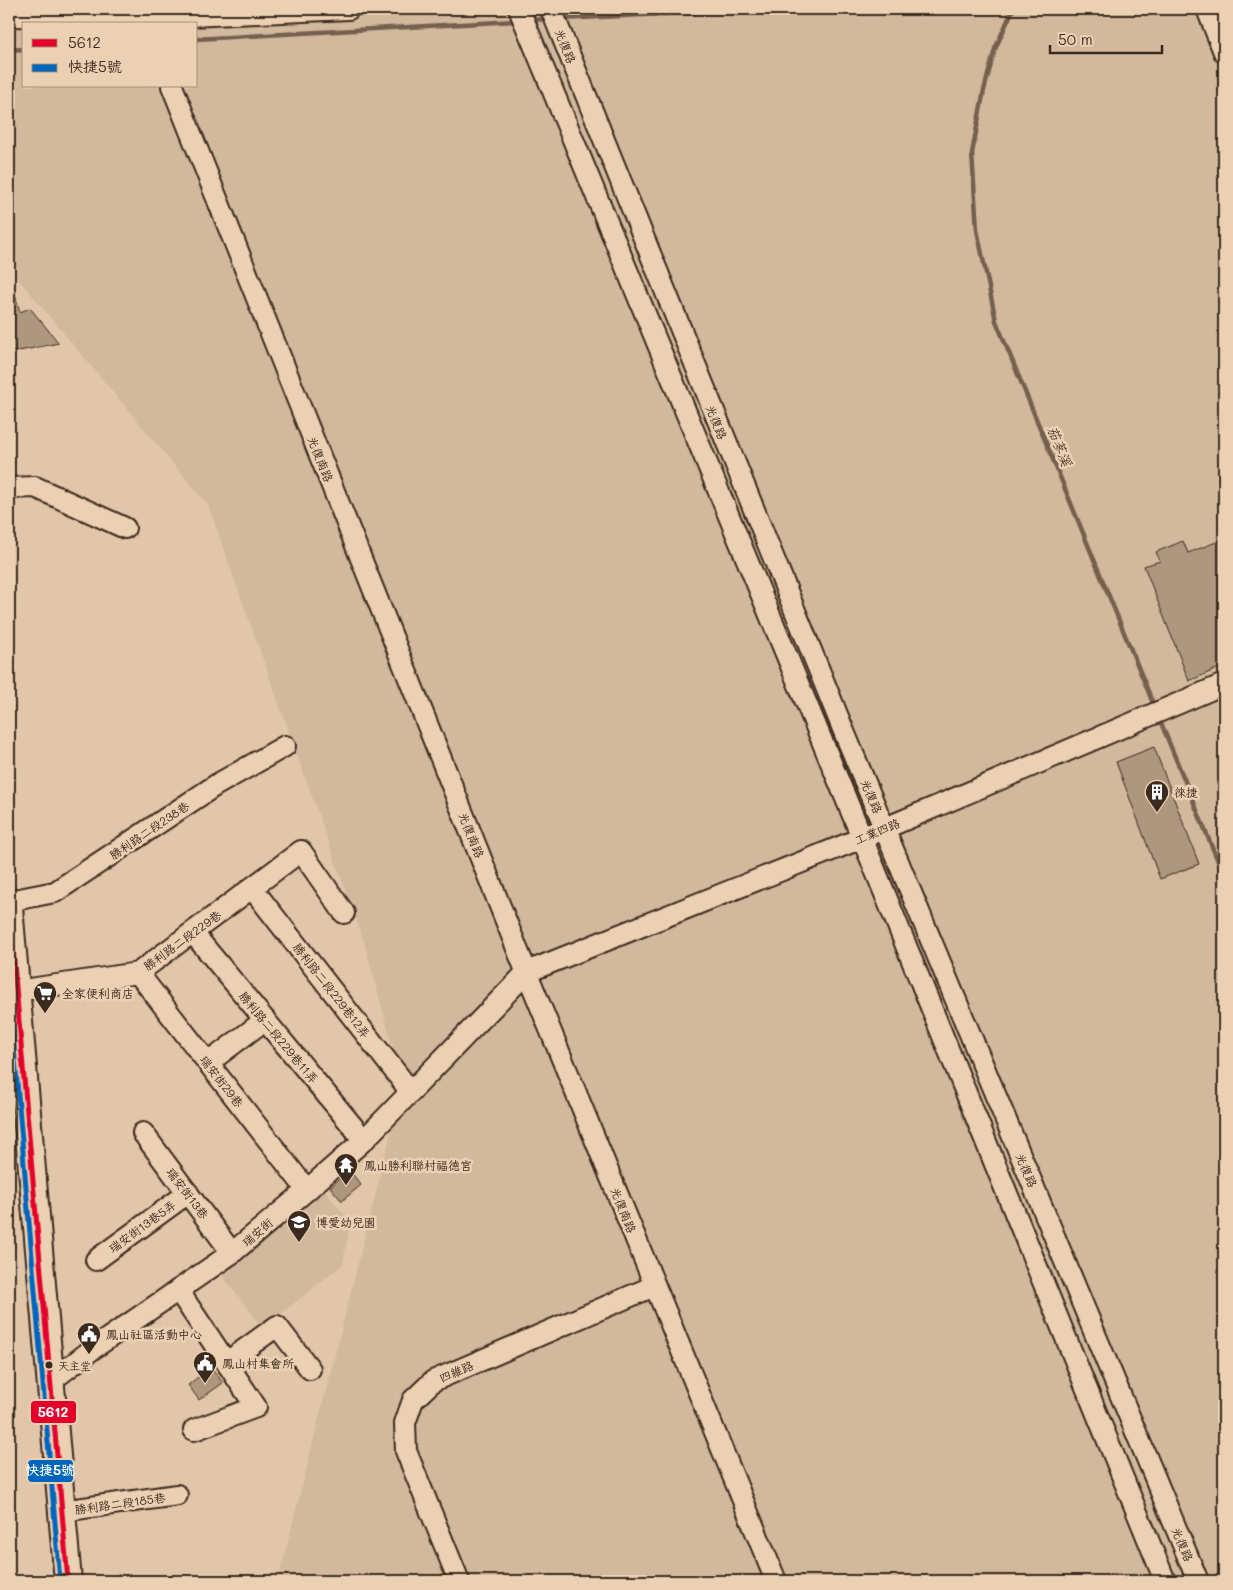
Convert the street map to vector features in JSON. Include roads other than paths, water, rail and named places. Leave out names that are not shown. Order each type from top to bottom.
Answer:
[{"type":"main road","points":[[9,907],[16,991],[16,1079],[51,1381],[68,1581]]},
{"type":"street","points":[[9,16],[146,21],[349,9]]},
{"type":"street","name":"光復路","points":[[520,9],[862,838],[1165,1581]]},
{"type":"street","name":"光復路","points":[[551,9],[712,410],[1198,1581]]},
{"type":"street","points":[[1207,9],[1224,52]]},
{"type":"street","name":"光復南路","points":[[173,88],[527,972],[776,1581]]},
{"type":"street","points":[[9,488],[34,487],[125,528]]},
{"type":"street","name":"工業四路","points":[[527,972],[862,838],[1224,684]]},
{"type":"street","name":"勝利路二段238巷","points":[[9,901],[55,892],[216,784],[285,746]]},
{"type":"street","name":"勝利路二段229巷","points":[[16,991],[138,973],[301,851],[344,914]]},
{"type":"street","name":"勝利路二段229巷12弄","points":[[252,888],[412,1092]]},
{"type":"street","name":"勝利路二段229巷11弄","points":[[193,933],[364,1140]]},
{"type":"street","name":"瑞安街","points":[[51,1381],[94,1348],[232,1253],[307,1190],[364,1140],[527,972]]},
{"type":"street","name":"瑞安街29巷","points":[[138,973],[307,1190]]},
{"type":"street","points":[[208,1063],[265,1020]]},
{"type":"street","name":"瑞安街13巷","points":[[143,1133],[232,1253]]},
{"type":"street","name":"瑞安街13巷5弄","points":[[96,1260],[188,1193]]},
{"type":"street","name":"四維路","points":[[459,1581],[406,1451],[406,1423],[413,1400],[433,1381],[654,1286]]},
{"type":"street","points":[[178,1290],[256,1407],[194,1430]]},
{"type":"street","points":[[227,1362],[277,1326],[310,1369]]},
{"type":"street","name":"勝利路二段185巷","points":[[62,1511],[177,1494]]},
{"type":"waterway","points":[[560,19],[772,9]]},
{"type":"waterway","name":"茄苳溪","points":[[1013,9],[995,49],[984,90],[972,153],[977,230],[996,321],[1155,708]]},
{"type":"waterway","points":[[530,20],[549,19]]},
{"type":"waterway","points":[[198,39],[517,21]]},
{"type":"waterway","points":[[9,50],[22,49]]},
{"type":"waterway","name":"茄苳溪","points":[[1159,718],[1224,876]]},
{"type":"place","name":"徠捷","points":[[1157,813]]},
{"type":"place","name":"全家便利商店","points":[[45,1014]]},
{"type":"place","name":"鳳山勝利聯村福德宮","points":[[346,1186]]},
{"type":"place","name":"博愛幼兒園","points":[[299,1243]]},
{"type":"place","name":"鳳山社區活動中心","points":[[89,1355]]},
{"type":"place","name":"天主堂","points":[[49,1365]]},
{"type":"place","name":"鳳山村集會所","points":[[205,1384]]}]
